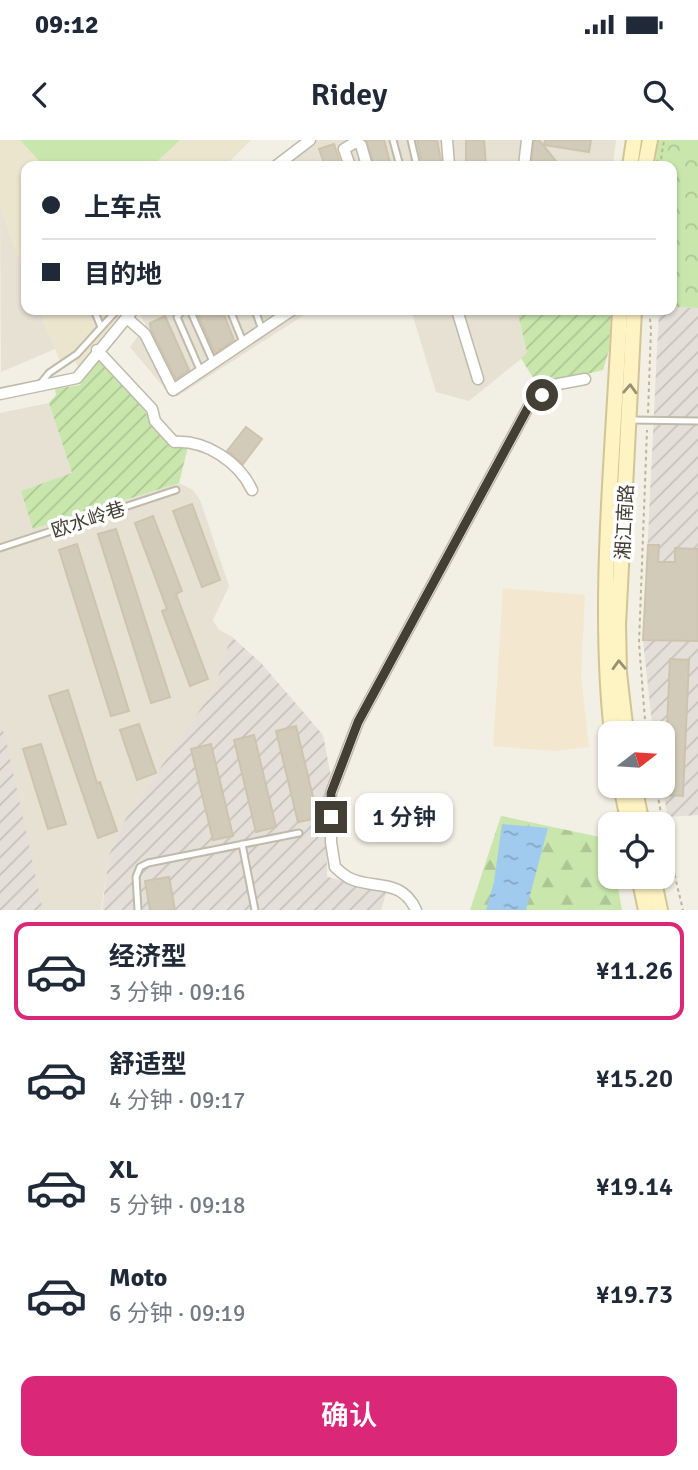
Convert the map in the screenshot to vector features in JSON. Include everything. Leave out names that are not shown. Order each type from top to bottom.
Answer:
[{"type":"main road","points":[[631,161],[634,140]]},
{"type":"main road","points":[[646,161],[650,140]]},
{"type":"main road","name":"湘江南路","points":[[611,721],[606,676],[606,620],[620,315]]},
{"type":"main road","name":"湘江南路","points":[[625,721],[619,673],[618,625],[634,315]]},
{"type":"main road","points":[[642,889],[646,910]]},
{"type":"main road","points":[[656,889],[660,910]]},
{"type":"street","points":[[283,161],[310,140]]},
{"type":"street","points":[[447,140],[449,161]]},
{"type":"street","points":[[525,161],[527,140]]},
{"type":"street","points":[[348,161],[344,149],[356,142],[361,145],[366,161]]},
{"type":"street","points":[[0,394],[77,378],[97,350],[129,315]]},
{"type":"street","points":[[131,315],[145,334],[173,390],[245,345],[285,315]]},
{"type":"street","points":[[459,315],[478,379]]},
{"type":"street","points":[[97,350],[152,409],[155,421],[174,442],[189,441],[226,459],[246,476],[252,490]]},
{"type":"street","points":[[416,910],[412,902],[391,886],[350,879],[335,867],[331,842],[331,793],[358,722],[530,404],[553,385],[585,379]]},
{"type":"lane","points":[[393,140],[399,161]]},
{"type":"lane","points":[[411,140],[416,161]]},
{"type":"lane","points":[[95,315],[101,327]]},
{"type":"lane","points":[[40,384],[49,373],[77,354],[112,315]]},
{"type":"lane","points":[[179,315],[177,317],[201,372]]},
{"type":"lane","points":[[192,315],[214,364]]},
{"type":"lane","points":[[232,315],[245,345]]},
{"type":"lane","points":[[257,315],[262,332]]},
{"type":"lane","points":[[629,420],[698,421]]},
{"type":"lane","name":"欧水岭巷","points":[[0,548],[176,491]]},
{"type":"lane","points":[[138,910],[136,877],[140,867],[299,833]]},
{"type":"lane","points":[[242,845],[255,910]]},
{"type":"path","points":[[661,161],[664,140]]},
{"type":"path","points":[[645,721],[639,643],[652,329],[650,315]]},
{"type":"path","points":[[675,876],[683,910]]},
{"type":"shaded area","points":[[0,140],[251,140],[230,161],[21,161],[21,265],[0,206]]},
{"type":"shaded area","points":[[316,140],[616,140],[614,161],[290,161]]},
{"type":"shaded area","points":[[0,206],[21,265],[21,315],[41,315],[55,349],[1,372]]},
{"type":"shaded area","points":[[677,307],[698,308],[698,815],[675,817],[675,812],[667,812],[664,798],[676,798],[676,721],[652,721],[643,640],[659,315],[677,315]]},
{"type":"shaded area","points":[[41,315],[120,315],[78,367],[72,353],[60,361]]},
{"type":"shaded area","points":[[140,315],[304,315],[178,396],[172,397],[130,347],[146,325]]},
{"type":"shaded area","points":[[413,315],[518,315],[527,354],[469,401],[436,392]]},
{"type":"shaded area","points":[[49,403],[72,473],[64,478],[33,529],[179,483],[193,490],[200,500],[229,586],[213,620],[219,630],[231,636],[214,689],[126,818],[109,855],[101,910],[43,910],[0,722],[0,413]]},
{"type":"shaded area","points":[[503,588],[585,595],[581,676],[589,747],[554,751],[493,746]]},
{"type":"shaded area","points":[[231,636],[261,663],[323,735],[332,782],[326,794],[327,877],[387,890],[381,910],[102,910],[109,855],[126,818],[214,689]]},
{"type":"shaded area","points":[[0,722],[6,740],[43,910],[0,910]]},
{"type":"green space","points":[[20,140],[180,140],[157,161],[39,161]]},
{"type":"green space","points":[[658,140],[698,140],[698,308],[677,307],[677,161],[656,161]]},
{"type":"green space","points":[[518,315],[611,315],[609,350],[603,370],[538,386],[521,358],[527,353]]},
{"type":"green space","points":[[98,359],[136,399],[171,448],[188,447],[179,483],[33,529],[21,491],[72,473],[49,403],[56,395],[55,389],[80,385]]},
{"type":"green space","points":[[501,816],[598,837],[598,889],[618,889],[622,910],[470,910]]},
{"type":"water","points":[[502,824],[548,828],[526,910],[486,910],[494,882]]},
{"type":"building","points":[[366,140],[384,140],[390,161],[372,161]]},
{"type":"building","points":[[417,140],[437,140],[441,161],[422,161]]},
{"type":"building","points":[[466,140],[484,140],[486,161],[466,161]]},
{"type":"building","points":[[534,140],[539,140],[556,161],[532,161]]},
{"type":"building","points":[[545,140],[591,140],[589,152],[544,145]]},
{"type":"building","points":[[334,144],[339,161],[323,161],[319,149]]},
{"type":"building","points":[[198,315],[224,315],[234,340],[215,353]]},
{"type":"building","points":[[165,316],[189,370],[176,379],[151,330],[150,323]]},
{"type":"building","points":[[246,427],[262,439],[243,464],[227,451]]},
{"type":"building","points":[[192,504],[220,580],[202,587],[173,511]]},
{"type":"building","points":[[153,516],[182,591],[176,594],[208,679],[190,686],[162,611],[167,609],[135,523]]},
{"type":"building","points":[[116,529],[170,697],[151,703],[98,534]]},
{"type":"building","points":[[77,544],[129,711],[111,716],[59,550]]},
{"type":"building","points":[[648,545],[659,545],[658,562],[675,562],[675,548],[698,549],[698,641],[643,640]]},
{"type":"building","points":[[670,659],[689,660],[683,796],[676,796],[676,721],[667,721]]},
{"type":"building","points":[[68,690],[97,783],[100,782],[117,831],[98,838],[49,696]]},
{"type":"building","points":[[139,724],[156,773],[137,780],[120,730]]},
{"type":"building","points":[[296,726],[318,818],[298,822],[276,731]]},
{"type":"building","points":[[254,735],[276,827],[256,832],[234,740]]},
{"type":"building","points":[[41,744],[66,824],[48,829],[23,749]]},
{"type":"building","points":[[211,744],[233,836],[213,840],[191,749]]},
{"type":"building","points":[[169,877],[175,910],[150,910],[145,881]]},
{"type":"route","points":[[331,817],[331,793],[358,722],[530,404],[542,395]]}]
